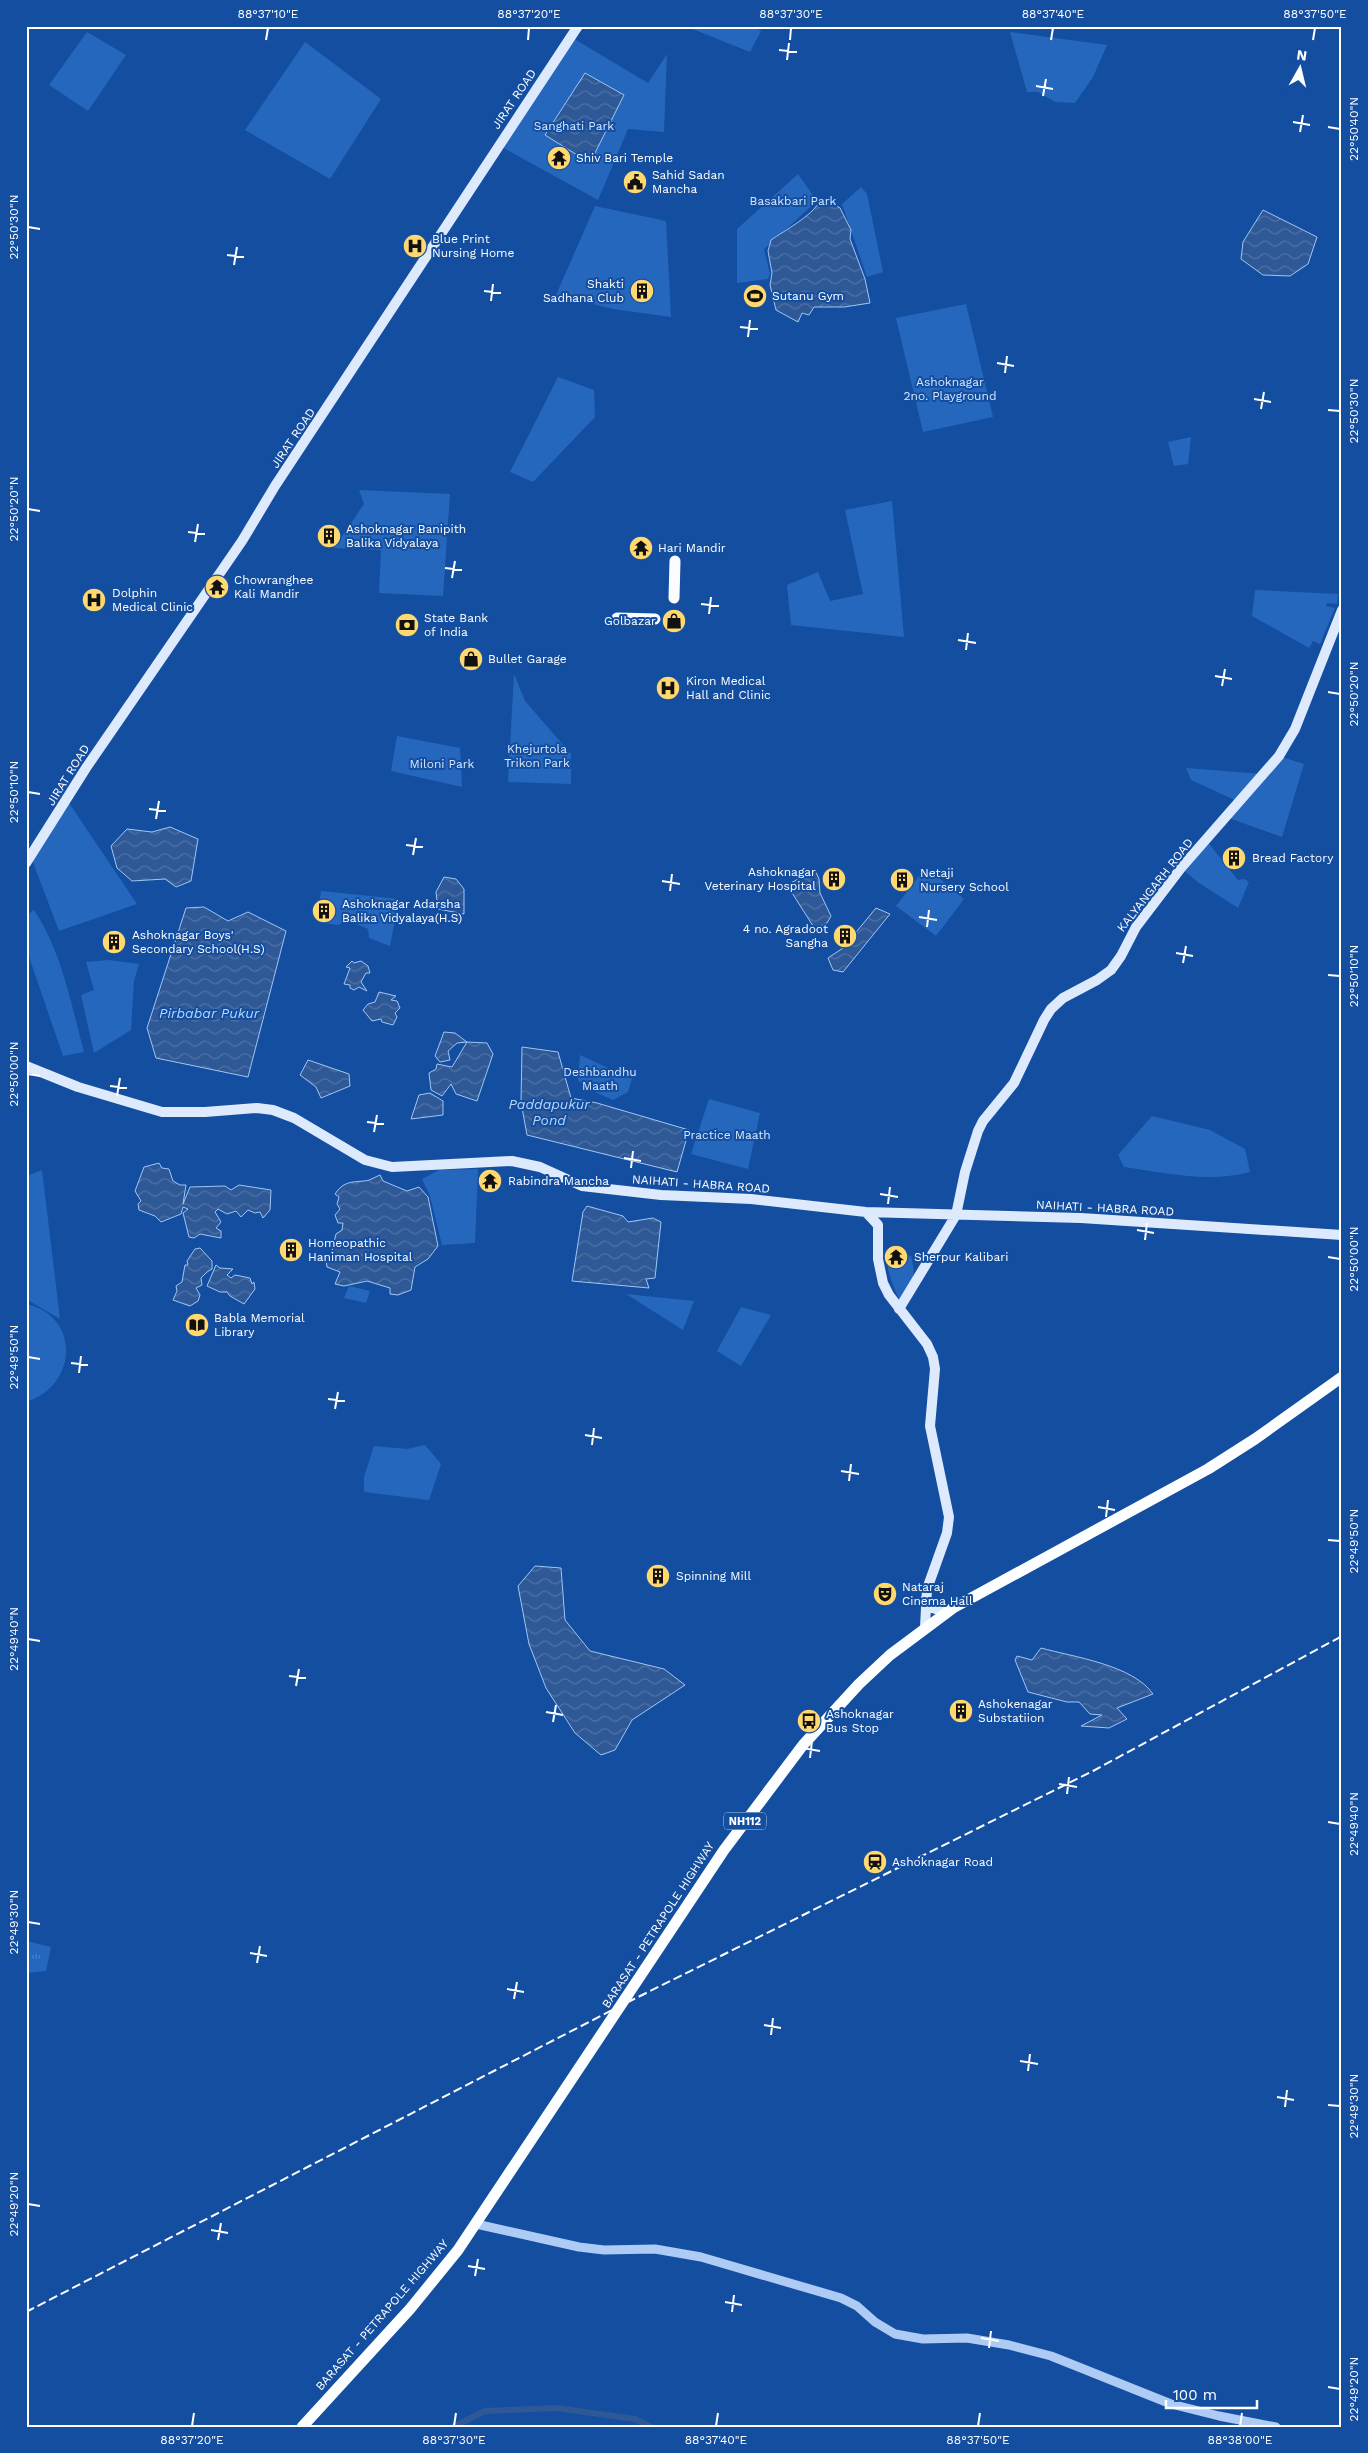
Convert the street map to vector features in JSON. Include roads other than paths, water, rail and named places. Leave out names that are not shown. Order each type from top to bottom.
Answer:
[{"type":"highway","name":"BARASAT - PETRAPOLE HIGHWAY","points":[[302,2427],[410,2308],[458,2250],[714,1864],[757,1804],[803,1745],[842,1701],[885,1660],[946,1612],[1000,1580],[1116,1520],[1208,1469],[1255,1439],[1342,1377]]},
{"type":"main road","name":"JIRAT ROAD","points":[[26,863],[92,760],[242,541],[275,486],[578,26]]},
{"type":"main road","points":[[674,598],[675,561]]},
{"type":"main road","name":"KALYANGARH ROAD","points":[[899,1309],[956,1215],[965,1172],[983,1121],[1014,1083],[1044,1020],[1051,1009],[1063,998],[1097,980],[1111,970],[1121,956],[1136,927],[1181,868],[1279,756],[1295,729],[1342,610]]},
{"type":"main road","points":[[617,618],[655,619]]},
{"type":"main road","name":"NAIHATI - HABRA ROAD","points":[[26,1066],[78,1087],[162,1112],[205,1112],[257,1108],[273,1110],[302,1122],[365,1160],[392,1167],[512,1161],[540,1167],[582,1186],[615,1191],[702,1198],[752,1199],[866,1212],[1081,1218],[1342,1235]]},
{"type":"main road","points":[[866,1212],[878,1225],[878,1259],[884,1283],[899,1309],[928,1344],[933,1357],[935,1386],[930,1426],[931,1437],[949,1514],[947,1533],[932,1572],[926,1598],[925,1627]]},
{"type":"main road","points":[[926,1598],[932,1608],[946,1612]]},
{"type":"street","points":[[476,2224],[579,2247],[604,2250],[654,2249],[701,2257],[841,2298],[857,2306],[875,2322],[895,2334],[923,2339],[967,2338],[1016,2347],[1051,2356],[1171,2404],[1276,2427]]},
{"type":"water","points":[[585,73],[624,95],[590,163],[545,135]]},
{"type":"water","points":[[819,202],[833,204],[840,208],[851,230],[850,239],[865,279],[870,303],[844,307],[814,307],[809,315],[802,313],[798,322],[776,310],[770,285],[772,273],[768,251],[771,240],[805,217]]},
{"type":"water","points":[[1263,210],[1317,237],[1308,264],[1290,276],[1263,275],[1241,259],[1243,242]]},
{"type":"water","points":[[170,827],[198,839],[191,881],[176,887],[165,879],[132,881],[117,868],[111,846],[127,829],[152,832]]},
{"type":"water","points":[[815,870],[819,879],[820,893],[831,916],[827,923],[815,929],[787,885]]},
{"type":"water","points":[[444,877],[456,879],[464,889],[464,914],[438,909],[436,892]]},
{"type":"water","name":"Pirbabar Pukur","points":[[204,907],[228,921],[248,912],[286,931],[248,1077],[156,1058],[147,1028],[186,908]]},
{"type":"water","points":[[876,908],[890,914],[843,972],[833,970],[828,958],[843,948]]},
{"type":"water","points":[[352,961],[354,963],[361,961],[368,966],[370,973],[366,973],[361,982],[367,991],[359,987],[354,990],[350,988],[350,985],[344,984],[350,968],[346,967]]},
{"type":"water","points":[[379,992],[396,996],[391,1000],[397,1001],[400,1008],[395,1013],[397,1017],[393,1025],[382,1022],[381,1019],[372,1021],[363,1010],[368,1004],[375,1002]]},
{"type":"water","points":[[444,1032],[455,1033],[467,1042],[457,1043],[448,1051],[450,1060],[440,1062],[435,1056]]},
{"type":"water","points":[[467,1042],[487,1043],[493,1054],[477,1101],[456,1094],[451,1084],[442,1096],[431,1090],[429,1073],[436,1069],[437,1064],[452,1067]]},
{"type":"water","name":"Paddapukur Pond","points":[[522,1047],[558,1052],[571,1098],[597,1103],[689,1130],[677,1172],[527,1135],[521,1102]]},
{"type":"water","points":[[308,1060],[349,1074],[350,1086],[321,1098],[316,1087],[300,1075]]},
{"type":"water","points":[[430,1093],[443,1101],[443,1115],[411,1119],[419,1095]]},
{"type":"water","points":[[159,1163],[162,1168],[169,1169],[173,1181],[180,1185],[186,1185],[183,1204],[190,1187],[225,1186],[231,1190],[239,1185],[271,1190],[270,1210],[263,1218],[260,1212],[255,1213],[248,1210],[241,1217],[236,1211],[227,1214],[218,1209],[215,1212],[221,1222],[216,1228],[221,1231],[221,1238],[200,1234],[194,1238],[189,1237],[183,1213],[188,1209],[183,1207],[181,1214],[161,1222],[155,1216],[139,1210],[138,1204],[141,1201],[135,1191],[144,1167]]},
{"type":"water","points":[[380,1175],[383,1181],[407,1191],[419,1187],[428,1197],[438,1246],[428,1259],[415,1267],[411,1290],[398,1295],[390,1294],[390,1288],[367,1281],[344,1286],[335,1284],[340,1272],[327,1267],[326,1260],[330,1259],[336,1234],[342,1230],[343,1223],[338,1223],[335,1215],[340,1209],[337,1204],[339,1197],[335,1194],[347,1183],[368,1180]]},
{"type":"water","points":[[587,1206],[623,1216],[628,1222],[653,1218],[661,1222],[655,1278],[646,1279],[649,1288],[572,1281],[583,1212]]},
{"type":"water","points":[[200,1248],[212,1261],[212,1269],[201,1278],[202,1285],[196,1288],[200,1295],[198,1301],[190,1306],[173,1300],[177,1291],[176,1286],[182,1282],[185,1265],[188,1265],[187,1261],[195,1249]]},
{"type":"water","points":[[216,1265],[220,1268],[233,1269],[227,1275],[231,1278],[235,1275],[250,1278],[252,1284],[254,1282],[255,1289],[244,1304],[230,1296],[227,1292],[220,1292],[207,1286]]},
{"type":"water","points":[[535,1566],[561,1568],[565,1620],[590,1651],[664,1669],[685,1685],[632,1720],[615,1750],[601,1755],[575,1733],[546,1688],[529,1644],[518,1586]]},
{"type":"water","points":[[1041,1648],[1117,1669],[1144,1684],[1153,1694],[1117,1708],[1127,1719],[1109,1728],[1081,1726],[1102,1715],[1090,1714],[1079,1702],[1067,1702],[1028,1692],[1015,1660],[1017,1656],[1032,1660]]},
{"type":"waterway","points":[[453,2427],[485,2411],[557,2408],[635,2419],[651,2427]]},
{"type":"railway","points":[[26,2312],[622,2005],[1093,1771],[1342,1636]]},
{"type":"place","name":"Shiv Bari Temple","points":[[559,158]]},
{"type":"place","name":"Sahid Sadan Mancha","points":[[635,182]]},
{"type":"place","name":"Blue Print Nursing Home","points":[[415,246]]},
{"type":"place","name":"Shakti Sadhana Club","points":[[642,291]]},
{"type":"place","name":"Sutanu Gym","points":[[755,296]]},
{"type":"place","name":"Ashoknagar Banipith Balika Vidyalaya","points":[[329,536]]},
{"type":"place","name":"Hari Mandir","points":[[641,548]]},
{"type":"place","name":"Chowranghee Kali Mandir","points":[[217,587]]},
{"type":"place","name":"Dolphin Medical Clinic","points":[[94,600]]},
{"type":"place","name":"Golbazar","points":[[674,621]]},
{"type":"place","name":"State Bank of India","points":[[407,625]]},
{"type":"place","name":"Bullet Garage","points":[[471,659]]},
{"type":"place","name":"Kiron Medical Hall and Clinic","points":[[668,688]]},
{"type":"place","name":"Bread Factory","points":[[1234,858]]},
{"type":"place","name":"Ashoknagar Veterinary Hospital","points":[[834,879]]},
{"type":"place","name":"Netaji Nursery School","points":[[902,880]]},
{"type":"place","name":"Ashoknagar Adarsha Balika Vidyalaya(H.S)","points":[[324,911]]},
{"type":"place","name":"4 no. Agradoot Sangha","points":[[845,936]]},
{"type":"place","name":"Ashoknagar Boys' Secondary School(H.S)","points":[[114,942]]},
{"type":"place","name":"Rabindra Mancha","points":[[490,1181]]},
{"type":"place","name":"Homeopathic Haniman Hospital","points":[[291,1250]]},
{"type":"place","name":"Sherpur Kalibari","points":[[896,1257]]},
{"type":"place","name":"Babla Memorial Library","points":[[197,1325]]},
{"type":"place","name":"Spinning Mill","points":[[658,1576]]},
{"type":"place","name":"Nataraj Cinema Hall","points":[[885,1594]]},
{"type":"place","name":"Ashokenagar Substatiion","points":[[961,1711]]},
{"type":"place","name":"Ashoknagar Bus Stop","points":[[809,1721]]},
{"type":"place","name":"Ashoknagar Road","points":[[875,1862]]},
{"type":"park label","name":"Sanghati Park","points":[[574,126]]},
{"type":"park label","name":"Basakbari Park","points":[[793,201]]},
{"type":"park label","name":"Ashoknagar 2no. Playground","points":[[950,389]]},
{"type":"park label","name":"Khejurtola Trikon Park","points":[[537,756]]},
{"type":"park label","name":"Miloni Park","points":[[442,764]]},
{"type":"park label","name":"Deshbandhu Maath","points":[[600,1079]]},
{"type":"park label","name":"Practice Maath","points":[[727,1135]]}]
